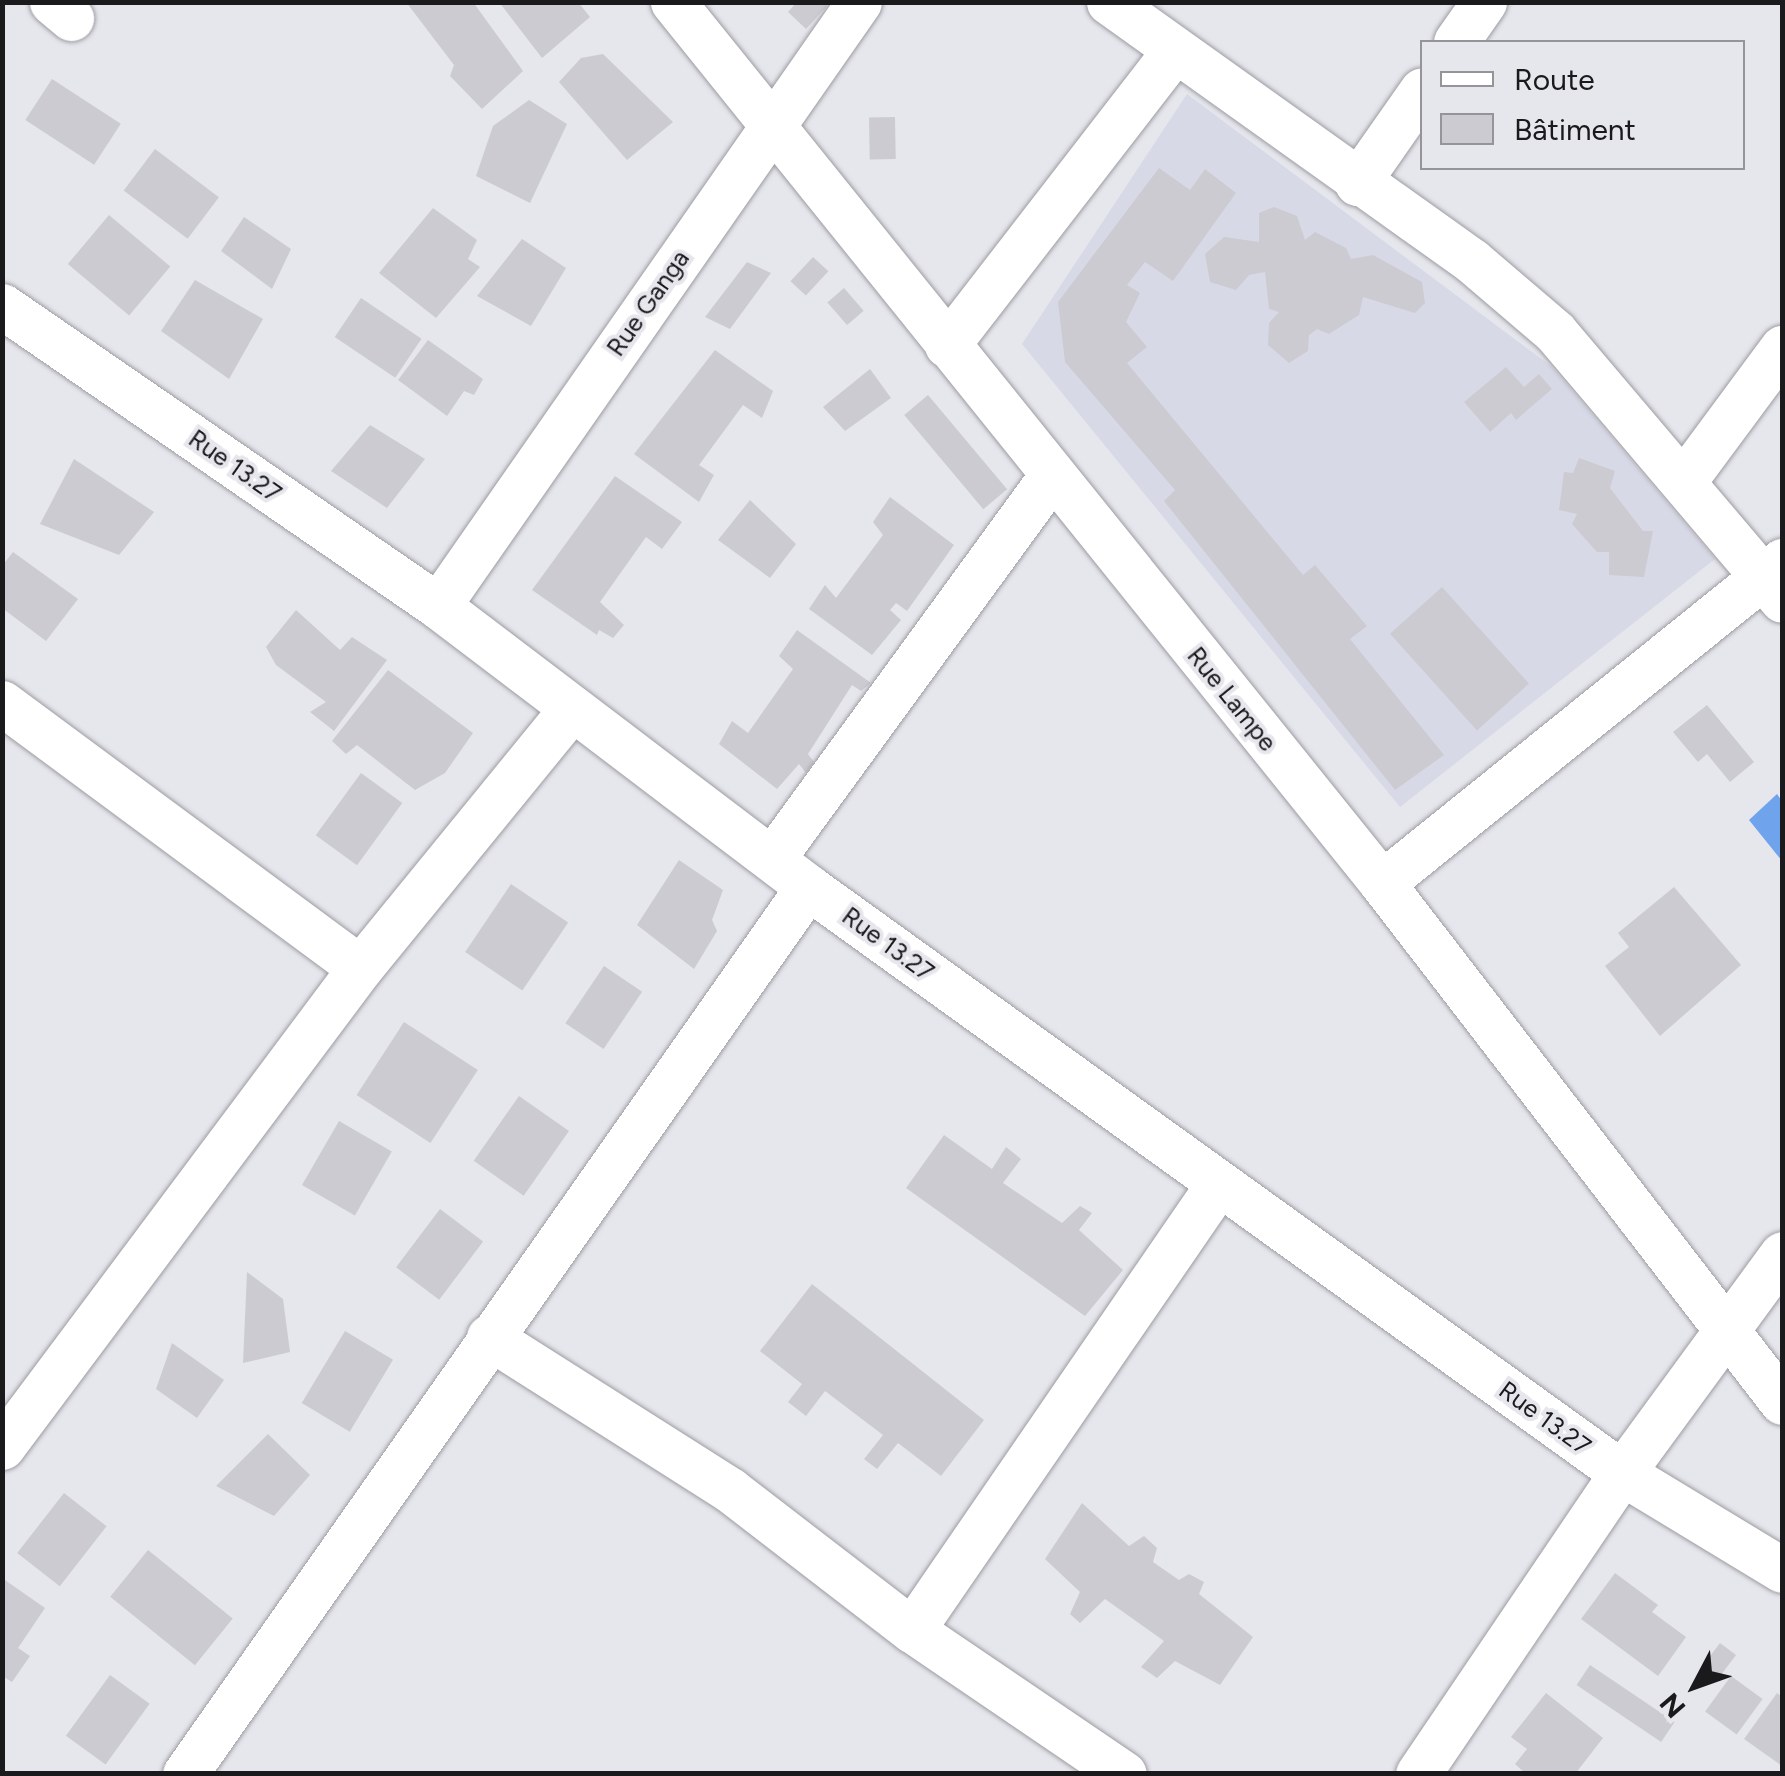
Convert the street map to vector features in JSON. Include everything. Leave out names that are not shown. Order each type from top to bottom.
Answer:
[{"type":"street","name":"Rue Lampe","points":[[673,2],[1051,477],[1382,883],[1782,1402]]},
{"type":"street","name":"Rue Ganga","points":[[438,606],[859,2]]},
{"type":"street","points":[[1109,2],[1356,183],[1472,261],[1555,332],[1684,482],[1777,580],[1382,883]]},
{"type":"street","points":[[1457,40],[1484,2]]},
{"type":"street","points":[[947,346],[1174,52]]},
{"type":"street","points":[[1356,183],[1420,93]]},
{"type":"street","name":"Rue 13.27","points":[[2,306],[438,606],[808,887],[1622,1473],[1782,1570]]},
{"type":"street","points":[[1684,482],[1782,348]]},
{"type":"street","points":[[772,860],[1051,477]]},
{"type":"street","points":[[2,703],[360,968]]},
{"type":"street","points":[[2,1448],[360,968],[571,709]]},
{"type":"street","points":[[185,1774],[808,887]]},
{"type":"street","points":[[912,1630],[1219,1182]]},
{"type":"street","points":[[1418,1774],[1622,1473],[1782,1254]]},
{"type":"street","points":[[489,1337],[730,1490],[912,1630],[1124,1774]]},
{"type":"shaded area","points":[[1187,94],[1552,367],[1715,559],[1400,807],[1022,344]]},
{"type":"water","points":[[1777,794],[1782,801],[1782,861],[1749,820]]},
{"type":"building","points":[[406,2],[473,2],[523,71],[482,109],[450,76],[454,65]]},
{"type":"building","points":[[499,2],[578,2],[590,17],[542,58]]},
{"type":"building","points":[[797,2],[824,2],[827,6],[806,29],[788,12]]},
{"type":"building","points":[[603,54],[673,122],[627,160],[559,82],[581,58]]},
{"type":"building","points":[[52,79],[121,124],[94,165],[25,120]]},
{"type":"building","points":[[529,100],[567,124],[530,203],[476,176],[493,126]]},
{"type":"building","points":[[869,117],[895,117],[896,159],[870,159]]},
{"type":"building","points":[[155,149],[219,197],[188,239],[124,191]]},
{"type":"building","points":[[1159,168],[1190,190],[1205,169],[1236,193],[1173,281],[1145,262],[1127,285],[1140,293],[1126,322],[1147,347],[1127,363],[1303,575],[1315,565],[1367,626],[1350,639],[1444,755],[1395,790],[1164,501],[1175,490],[1065,362],[1058,302]]},
{"type":"building","points":[[1274,207],[1297,216],[1305,240],[1315,232],[1346,248],[1351,259],[1373,255],[1422,282],[1425,303],[1415,313],[1363,297],[1359,315],[1329,334],[1317,329],[1309,335],[1308,351],[1289,363],[1268,345],[1269,323],[1279,312],[1269,309],[1265,272],[1249,275],[1236,290],[1210,282],[1205,254],[1224,237],[1259,242],[1259,213]]},
{"type":"building","points":[[433,208],[477,240],[468,259],[480,267],[436,318],[379,273]]},
{"type":"building","points":[[109,215],[170,266],[129,315],[68,264]]},
{"type":"building","points":[[244,217],[291,249],[272,289],[221,251]]},
{"type":"building","points":[[522,239],[566,268],[531,326],[477,296]]},
{"type":"building","points":[[813,257],[828,271],[806,295],[790,281]]},
{"type":"building","points":[[747,262],[771,273],[730,329],[705,317]]},
{"type":"building","points":[[195,280],[263,319],[229,379],[161,331]]},
{"type":"building","points":[[844,288],[864,311],[847,325],[827,302]]},
{"type":"building","points":[[361,298],[422,339],[395,378],[335,337]]},
{"type":"building","points":[[428,340],[483,379],[474,395],[464,391],[447,416],[398,380]]},
{"type":"building","points":[[715,350],[773,391],[762,418],[743,405],[699,465],[714,475],[699,502],[634,454]]},
{"type":"building","points":[[1506,367],[1524,387],[1539,374],[1552,389],[1516,420],[1511,413],[1490,432],[1464,402]]},
{"type":"building","points":[[870,369],[891,398],[845,431],[823,407]]},
{"type":"building","points":[[928,395],[1007,489],[983,509],[904,415]]},
{"type":"building","points":[[370,425],[425,459],[387,508],[331,471]]},
{"type":"building","points":[[1579,458],[1615,471],[1610,488],[1643,531],[1653,531],[1644,577],[1609,575],[1609,552],[1597,552],[1572,524],[1577,514],[1559,510],[1564,472],[1573,473]]},
{"type":"building","points":[[74,459],[154,512],[119,555],[40,524]]},
{"type":"building","points":[[615,476],[682,522],[662,549],[646,537],[600,602],[624,625],[613,638],[599,630],[597,635],[532,590]]},
{"type":"building","points":[[890,497],[954,545],[907,611],[896,603],[890,610],[901,620],[872,655],[809,609],[825,585],[836,598],[883,535],[873,522]]},
{"type":"building","points":[[750,500],[796,544],[770,578],[718,540]]},
{"type":"building","points":[[13,552],[78,599],[46,641],[2,608],[2,566]]},
{"type":"building","points":[[1442,587],[1529,684],[1477,730],[1390,634]]},
{"type":"building","points":[[296,610],[340,650],[352,637],[387,660],[334,731],[310,712],[326,702],[276,665],[266,647]]},
{"type":"building","points":[[797,630],[871,683],[861,691],[852,685],[808,754],[814,762],[806,773],[799,764],[777,789],[719,744],[732,721],[748,733],[793,669],[779,656]]},
{"type":"building","points":[[388,670],[473,733],[445,773],[415,790],[357,745],[346,754],[332,741]]},
{"type":"building","points":[[1707,705],[1754,762],[1730,782],[1707,754],[1698,762],[1673,732]]},
{"type":"building","points":[[361,773],[402,803],[357,865],[316,835]]},
{"type":"building","points":[[679,860],[723,890],[712,920],[717,931],[694,969],[637,925]]},
{"type":"building","points":[[511,884],[568,923],[522,991],[465,952]]},
{"type":"building","points":[[1674,887],[1741,965],[1660,1036],[1605,966],[1629,947],[1618,933]]},
{"type":"building","points":[[604,966],[642,992],[604,1049],[565,1023]]},
{"type":"building","points":[[404,1022],[478,1070],[430,1143],[357,1095]]},
{"type":"building","points":[[519,1096],[569,1131],[524,1196],[474,1161]]},
{"type":"building","points":[[339,1121],[392,1152],[355,1216],[302,1185]]},
{"type":"building","points":[[944,1135],[992,1169],[1006,1147],[1021,1159],[1003,1183],[1062,1223],[1080,1206],[1092,1213],[1079,1230],[1123,1270],[1085,1316],[906,1188]]},
{"type":"building","points":[[440,1209],[483,1241],[439,1300],[396,1267]]},
{"type":"building","points":[[247,1272],[283,1299],[290,1352],[243,1363]]},
{"type":"building","points":[[812,1284],[984,1420],[941,1476],[898,1443],[877,1469],[864,1459],[883,1435],[825,1391],[806,1416],[788,1402],[802,1384],[760,1351]]},
{"type":"building","points":[[345,1331],[393,1360],[350,1432],[302,1403]]},
{"type":"building","points":[[172,1343],[224,1380],[197,1418],[156,1389]]},
{"type":"building","points":[[268,1434],[310,1475],[274,1516],[216,1486]]},
{"type":"building","points":[[64,1493],[107,1526],[60,1586],[17,1553]]},
{"type":"building","points":[[1082,1503],[1129,1546],[1144,1536],[1157,1548],[1153,1562],[1179,1580],[1189,1574],[1204,1582],[1199,1594],[1253,1637],[1220,1685],[1175,1661],[1157,1678],[1141,1667],[1164,1641],[1105,1599],[1080,1623],[1070,1614],[1080,1592],[1045,1559]]},
{"type":"building","points":[[148,1550],[233,1619],[195,1665],[110,1597]]},
{"type":"building","points":[[1615,1573],[1658,1605],[1652,1612],[1686,1637],[1658,1676],[1581,1619]]},
{"type":"building","points":[[2,1578],[45,1608],[18,1648],[30,1656],[12,1682],[2,1676]]},
{"type":"building","points":[[1720,1643],[1736,1655],[1716,1682],[1700,1670]]},
{"type":"building","points":[[1590,1665],[1675,1722],[1661,1742],[1577,1685]]},
{"type":"building","points":[[110,1675],[150,1704],[106,1764],[66,1736]]},
{"type":"building","points":[[1731,1676],[1763,1699],[1737,1735],[1705,1712]]},
{"type":"building","points":[[1546,1693],[1603,1738],[1575,1774],[1526,1774],[1515,1764],[1527,1749],[1511,1737]]},
{"type":"building","points":[[1777,1693],[1782,1697],[1782,1766],[1744,1739]]}]
